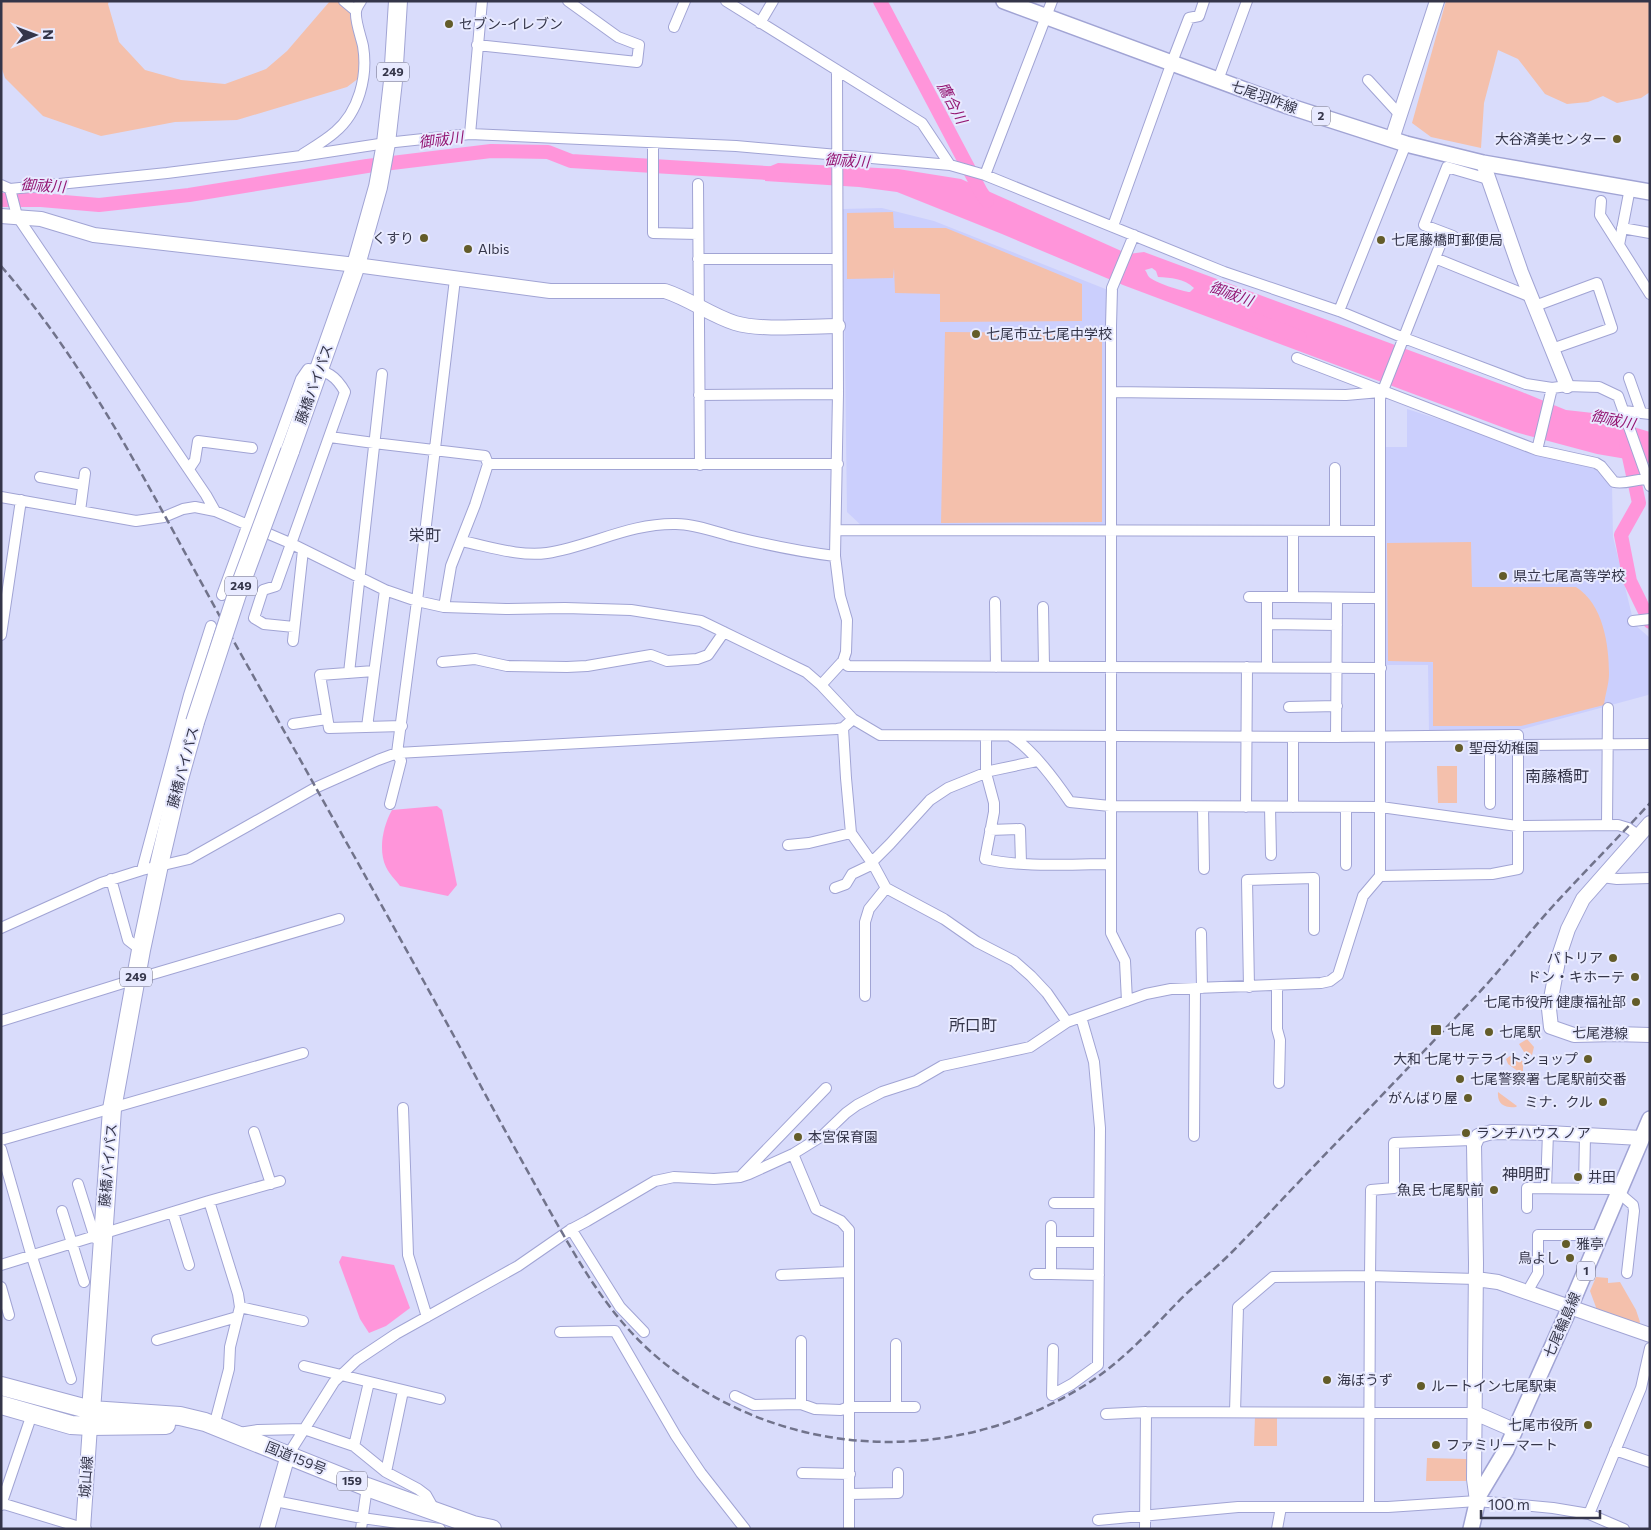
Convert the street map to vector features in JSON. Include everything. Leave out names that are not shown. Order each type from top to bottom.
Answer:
[{"type":"highway","name":"藤橋バイパス","points":[[90,1418],[98,1236],[112,1109],[141,950],[150,868],[237,594],[356,265],[378,187],[385,146],[393,81],[398,1]]},
{"type":"highway","name":"159","points":[[1,1386],[90,1418]]},
{"type":"highway","name":"159","points":[[1,1405],[71,1425],[90,1418]]},
{"type":"highway","name":"国道159号","points":[[90,1418],[180,1416],[205,1422],[367,1487],[435,1511],[445,1525],[473,1525],[492,1529]]},
{"type":"main road","name":"七尾羽咋線","points":[[1004,1],[1288,106],[1399,141],[1483,163],[1650,192]]},
{"type":"main road","name":"七尾輪島線","points":[[1471,1529],[1477,1500],[1506,1450],[1619,1193],[1646,1139],[1650,1119]]},
{"type":"street","points":[[344,1],[356,12]]},
{"type":"street","points":[[301,156],[336,131],[349,116],[356,101],[363,81],[364,66],[363,49],[356,12],[361,1]]},
{"type":"street","points":[[470,134],[482,1]]},
{"type":"street","points":[[478,45],[637,62],[639,45],[618,37],[568,1]]},
{"type":"street","points":[[674,27],[685,1]]},
{"type":"street","points":[[726,1],[922,123],[953,165]]},
{"type":"street","points":[[760,22],[773,1]]},
{"type":"street","points":[[983,174],[1052,1]]},
{"type":"street","points":[[1113,226],[1189,18],[1199,16],[1204,1]]},
{"type":"street","points":[[1218,80],[1247,1]]},
{"type":"street","points":[[1338,312],[1399,141],[1400,115],[1437,1]]},
{"type":"street","points":[[821,685],[844,661],[847,620],[840,596],[835,556],[838,464],[837,70]]},
{"type":"street","points":[[1368,80],[1400,115]]},
{"type":"street","points":[[215,511],[15,211],[8,189],[167,173],[470,134],[736,146],[836,158],[953,165],[983,174],[1224,272],[1338,312],[1526,384],[1552,388],[1567,386],[1599,387],[1618,396],[1646,480],[1622,484],[1614,482],[1601,466],[1596,463],[1537,450],[1296,358]]},
{"type":"street","points":[[654,143],[653,233],[698,234]]},
{"type":"street","points":[[1483,163],[1533,302],[1567,386]]},
{"type":"street","points":[[267,1529],[288,1455],[334,1382],[357,1360],[427,1317],[518,1266],[571,1229],[588,1221],[654,1181],[674,1177],[714,1179],[740,1177],[761,1170],[793,1154],[822,1136],[846,1113],[882,1092],[916,1081],[942,1066],[1030,1047],[1067,1022],[1146,994],[1171,989],[1322,983],[1330,981],[1338,974],[1363,896],[1380,876],[1380,416],[1382,392],[1435,258],[1449,234],[1424,225],[1447,167],[1488,179]]},
{"type":"street","points":[[698,184],[700,465]]},
{"type":"street","points":[[1619,245],[1630,188]]},
{"type":"street","points":[[1601,201],[1600,215],[1650,294]]},
{"type":"street","points":[[1,216],[15,211],[94,235],[356,265],[550,291],[665,291],[681,296],[699,308],[734,323],[752,327],[838,326]]},
{"type":"street","points":[[1622,228],[1650,233]]},
{"type":"street","points":[[1127,1001],[1125,961],[1111,933],[1111,392],[1112,288],[1134,235]]},
{"type":"street","points":[[1435,258],[1533,302],[1597,283],[1612,328],[1552,349]]},
{"type":"street","points":[[698,259],[837,259]]},
{"type":"street","points":[[390,804],[401,761],[397,753],[402,726],[455,279]]},
{"type":"street","points":[[222,595],[301,379],[308,369],[319,370],[338,380],[345,392],[276,586],[263,590],[254,618],[264,624],[294,627]]},
{"type":"street","points":[[349,673],[382,374]]},
{"type":"street","points":[[1629,378],[1645,413]]},
{"type":"street","points":[[1537,450],[1552,388]]},
{"type":"street","points":[[1111,392],[1346,396],[1382,392]]},
{"type":"street","points":[[699,395],[838,394]]},
{"type":"street","points":[[1624,410],[1645,413]]},
{"type":"street","points":[[330,437],[374,444],[485,456],[488,464],[475,505],[451,566],[444,607]]},
{"type":"street","points":[[189,470],[195,460],[198,442],[252,448]]},
{"type":"street","points":[[488,464],[838,464]]},
{"type":"street","points":[[1335,468],[1335,531]]},
{"type":"street","points":[[80,511],[85,473]]},
{"type":"street","points":[[40,478],[83,485]]},
{"type":"street","points":[[1,496],[136,521],[164,517],[183,509],[195,507],[215,511],[290,543],[385,590],[417,601],[444,607],[631,610],[701,620],[806,672],[853,719],[880,736],[1380,737],[1518,735],[1518,869],[1492,874],[1380,876]]},
{"type":"street","points":[[1,635],[21,500]]},
{"type":"street","points":[[461,541],[525,554],[546,553],[631,529],[653,525],[678,524],[797,551],[835,556]]},
{"type":"street","points":[[837,530],[1380,532]]},
{"type":"street","points":[[1293,531],[1294,597]]},
{"type":"street","points":[[292,641],[303,550]]},
{"type":"street","points":[[367,727],[385,590]]},
{"type":"street","points":[[1249,597],[1380,598]]},
{"type":"street","points":[[1267,597],[1267,667]]},
{"type":"street","points":[[1336,737],[1337,598]]},
{"type":"street","points":[[995,602],[996,667]]},
{"type":"street","points":[[1043,607],[1044,666]]},
{"type":"street","points":[[1267,624],[1337,625]]},
{"type":"street","points":[[150,868],[189,695],[211,626]]},
{"type":"street","points":[[442,662],[475,659],[507,666],[568,667],[587,666],[651,655],[667,660],[697,659],[708,655],[724,632]]},
{"type":"street","points":[[844,661],[848,666],[1381,668]]},
{"type":"street","points":[[1246,807],[1247,667]]},
{"type":"street","points":[[374,671],[320,675],[329,728],[402,726]]},
{"type":"street","points":[[1289,707],[1337,706]]},
{"type":"street","points":[[1608,708],[1608,825]]},
{"type":"street","points":[[1,928],[111,879],[189,859],[315,788],[397,753],[843,728],[853,719]]},
{"type":"street","points":[[293,724],[328,720]]},
{"type":"street","points":[[843,728],[851,833],[873,863],[886,888],[944,919],[977,942],[1014,962],[1047,993],[1067,1022]]},
{"type":"street","points":[[986,736],[986,773],[994,803],[994,812],[984,859],[1020,863],[1111,864]]},
{"type":"street","points":[[1490,736],[1490,804]]},
{"type":"street","points":[[1012,737],[1026,748],[1061,788],[1070,802],[1110,806],[1381,807],[1518,826],[1618,825],[1628,828],[1638,835]]},
{"type":"street","points":[[1293,737],[1293,807]]},
{"type":"street","points":[[1517,745],[1650,744]]},
{"type":"street","points":[[835,888],[846,884],[852,874],[873,863],[930,800],[948,788],[986,773],[1037,761]]},
{"type":"street","points":[[1203,807],[1204,869]]},
{"type":"street","points":[[1270,807],[1271,855]]},
{"type":"street","points":[[1346,808],[1346,865]]},
{"type":"street","points":[[1602,877],[1650,823]]},
{"type":"street","points":[[990,830],[1020,829],[1020,863]]},
{"type":"street","points":[[788,845],[809,843],[851,833]]},
{"type":"street","points":[[1602,877],[1617,879],[1650,878]]},
{"type":"street","name":"七尾港線","points":[[1602,877],[1583,899],[1568,929],[1559,956],[1549,1009],[1551,1027],[1574,1036],[1650,1035]]},
{"type":"street","points":[[1249,987],[1247,880],[1314,878],[1314,930]]},
{"type":"street","points":[[111,879],[128,940],[141,950]]},
{"type":"street","points":[[865,996],[865,922],[869,909],[886,888]]},
{"type":"street","points":[[1,1021],[339,919]]},
{"type":"street","points":[[1194,1136],[1201,933]]},
{"type":"street","points":[[1277,985],[1277,1029],[1280,1040],[1279,1083]]},
{"type":"street","points":[[1053,1349],[1052,1395],[1072,1384],[1098,1365],[1100,1128],[1094,1062],[1081,1017]]},
{"type":"street","points":[[1,1140],[303,1053]]},
{"type":"street","points":[[740,1177],[826,1088]]},
{"type":"street","points":[[403,1108],[408,1255],[427,1317]]},
{"type":"street","points":[[1,1265],[72,1245],[209,1201],[275,1183],[254,1132]]},
{"type":"street","points":[[1477,1500],[1474,1479],[1476,1279],[1474,1145],[1478,1136],[1492,1132],[1548,1133],[1646,1139]]},
{"type":"street","points":[[1546,1188],[1548,1133]]},
{"type":"street","points":[[1584,1188],[1585,1136]]},
{"type":"street","points":[[1369,1506],[1371,1190],[1394,1188],[1394,1143],[1471,1140],[1474,1145]]},
{"type":"street","points":[[1,1150],[32,1257],[71,1379]]},
{"type":"street","points":[[793,1154],[816,1209],[840,1221],[849,1230],[849,1529]]},
{"type":"street","points":[[78,1184],[98,1236]]},
{"type":"street","points":[[1527,1208],[1527,1188],[1611,1189],[1619,1193],[1633,1205],[1634,1211],[1627,1273]]},
{"type":"street","points":[[209,1201],[238,1294],[238,1312],[230,1348],[229,1369],[214,1426]]},
{"type":"street","points":[[1054,1203],[1098,1203]]},
{"type":"street","points":[[62,1210],[84,1282]]},
{"type":"street","points":[[173,1213],[189,1265]]},
{"type":"street","points":[[1051,1226],[1051,1274]]},
{"type":"street","points":[[571,1229],[620,1306],[644,1332]]},
{"type":"street","points":[[1527,1292],[1538,1273],[1538,1235],[1601,1235]]},
{"type":"street","points":[[1051,1242],[1098,1242]]},
{"type":"street","points":[[781,1275],[849,1272]]},
{"type":"street","points":[[1035,1274],[1099,1275]]},
{"type":"street","points":[[1235,1412],[1238,1306],[1273,1277],[1370,1276],[1476,1279],[1498,1282],[1650,1336]]},
{"type":"street","points":[[1,1286],[9,1315]]},
{"type":"street","points":[[157,1340],[238,1312],[303,1322]]},
{"type":"street","points":[[560,1332],[615,1331],[676,1436],[701,1473],[745,1529]]},
{"type":"street","points":[[801,1341],[801,1404]]},
{"type":"street","points":[[896,1344],[896,1408]]},
{"type":"street","points":[[1589,1514],[1641,1388],[1650,1348]]},
{"type":"street","points":[[304,1366],[440,1399]]},
{"type":"street","points":[[354,1446],[369,1382]]},
{"type":"street","points":[[386,1472],[403,1390]]},
{"type":"street","points":[[735,1396],[754,1405],[801,1404],[815,1409],[841,1410],[848,1407],[915,1407]]},
{"type":"street","points":[[1145,1529],[1146,1412]]},
{"type":"street","points":[[1106,1414],[1146,1412],[1475,1413],[1514,1430]]},
{"type":"street","points":[[32,1414],[1,1504],[84,1528]]},
{"type":"street","name":"城山線","points":[[84,1528],[90,1418]]},
{"type":"street","points":[[233,1434],[258,1430],[304,1429],[354,1446],[386,1472],[418,1489],[426,1496],[435,1511]]},
{"type":"street","points":[[1615,1450],[1650,1462]]},
{"type":"street","points":[[802,1473],[850,1474]]},
{"type":"street","points":[[850,1494],[898,1493],[898,1473]]},
{"type":"street","points":[[361,1529],[367,1487]]},
{"type":"street","points":[[1098,1520],[1238,1508],[1388,1506],[1477,1500],[1589,1514],[1624,1529]]},
{"type":"street","points":[[275,1502],[362,1518],[445,1525]]},
{"type":"street","points":[[1276,1529],[1281,1507]]},
{"type":"shaded area","points":[[1,1],[109,1],[108,4],[119,42],[145,70],[181,80],[225,84],[266,69],[287,51],[330,1],[345,1],[352,8],[365,44],[359,78],[347,87],[237,120],[175,122],[101,136],[43,116],[5,78],[1,66]]},
{"type":"shaded area","points":[[1446,1],[1650,1],[1650,92],[1641,98],[1617,103],[1603,96],[1588,102],[1567,104],[1545,94],[1518,59],[1498,50],[1484,103],[1481,148],[1431,137],[1412,123]]},
{"type":"shaded area","name":"七尾市立七尾中学校","points":[[882,208],[934,221],[1108,290],[1105,526],[864,528],[847,512],[843,209]]},
{"type":"shaded area","points":[[893,212],[894,228],[946,228],[1082,284],[1082,321],[940,322],[940,294],[895,293],[894,268],[893,278],[847,279],[847,213]]},
{"type":"shaded area","points":[[945,332],[1102,333],[1102,522],[941,523]]},
{"type":"shaded area","name":"県立七尾高等学校","points":[[1407,409],[1595,469],[1612,485],[1613,537],[1634,624],[1650,638],[1650,693],[1648,695],[1516,731],[1429,732],[1428,665],[1384,665],[1381,447],[1407,447]]},
{"type":"shaded area","points":[[1471,542],[1472,587],[1576,587],[1585,594],[1598,614],[1606,638],[1609,674],[1604,705],[1521,726],[1433,726],[1433,662],[1388,661],[1387,543]]},
{"type":"shaded area","points":[[1437,766],[1457,766],[1457,803],[1438,803]]},
{"type":"shaded area","points":[[1527,1039],[1534,1047],[1532,1055],[1524,1052],[1519,1044]]},
{"type":"shaded area","points":[[1510,1056],[1523,1062],[1523,1071],[1519,1072],[1508,1064],[1506,1059]]},
{"type":"shaded area","points":[[1498,1092],[1517,1106],[1508,1107],[1502,1105]]},
{"type":"shaded area","points":[[1596,1277],[1608,1278],[1608,1283],[1620,1282],[1636,1310],[1640,1322],[1637,1327],[1597,1310],[1590,1291]]},
{"type":"shaded area","points":[[1255,1416],[1277,1417],[1277,1446],[1254,1446]]},
{"type":"shaded area","points":[[1427,1458],[1467,1459],[1466,1481],[1426,1481]]},
{"type":"water","points":[[778,163],[898,169],[961,179],[1128,254],[1144,252],[1566,410],[1602,414],[1617,422],[1650,432],[1650,463],[1597,454],[1515,432],[1123,285],[897,192],[859,187],[765,181],[766,168]],"holes":[[[1152,268],[1156,271],[1158,277],[1182,280],[1194,288],[1190,292],[1186,292],[1157,281],[1149,277],[1145,270]],[[1244,315],[1265,320],[1286,330],[1253,326],[1242,320],[1239,316]]]},
{"type":"water","points":[[437,806],[442,810],[457,885],[448,896],[400,886],[387,870],[382,853],[384,831],[392,810]]},
{"type":"water","points":[[342,1256],[394,1265],[410,1308],[386,1326],[369,1333],[360,1319],[339,1262]]},
{"type":"waterway","name":"鷹合川","points":[[880,1],[987,201]]},
{"type":"waterway","name":"御祓川","points":[[1,200],[41,200],[99,205],[189,195],[367,166],[491,151],[548,152],[571,161],[784,174]]},
{"type":"waterway","name":"御祓川","points":[[1225,309],[1300,337]]},
{"type":"waterway","points":[[1626,443],[1639,503],[1621,535],[1630,581],[1650,622]]},
{"type":"railway","points":[[1,266],[64,347],[144,478],[547,1206],[593,1283],[619,1318],[650,1351],[699,1388],[751,1415],[807,1433],[865,1441],[923,1440],[981,1430],[1037,1411],[1090,1382],[1134,1346],[1247,1237],[1487,984],[1553,906],[1650,803]]},
{"type":"place","name":"セブン-イレブン","points":[[449,24]]},
{"type":"place","name":"大谷済美センター","points":[[1617,139]]},
{"type":"place","name":"くすり","points":[[424,238]]},
{"type":"place","name":"七尾藤橋町郵便局","points":[[1381,240]]},
{"type":"place","name":"Albis","points":[[468,249]]},
{"type":"place","name":"七尾市立七尾中学校","points":[[976,334]]},
{"type":"place","name":"県立七尾高等学校","points":[[1503,576]]},
{"type":"place","name":"聖母幼稚園","points":[[1459,748]]},
{"type":"place","name":"パトリア","points":[[1613,958]]},
{"type":"place","name":"ドン・キホーテ","points":[[1635,977]]},
{"type":"place","name":"七尾市役所 健康福祉部","points":[[1636,1002]]},
{"type":"place","name":"七尾","points":[[1436,1030]]},
{"type":"place","name":"七尾駅","points":[[1489,1032]]},
{"type":"place","name":"大和 七尾サテライトショップ","points":[[1588,1059]]},
{"type":"place","name":"七尾警察署 七尾駅前交番","points":[[1460,1079]]},
{"type":"place","name":"がんばり屋","points":[[1468,1098]]},
{"type":"place","name":"ミナ．クル","points":[[1603,1102]]},
{"type":"place","name":"ランチハウス ノア","points":[[1466,1133]]},
{"type":"place","name":"本宮保育園","points":[[798,1137]]},
{"type":"place","name":"井田","points":[[1578,1177]]},
{"type":"place","name":"魚民 七尾駅前","points":[[1494,1190]]},
{"type":"place","name":"雅亭","points":[[1566,1244]]},
{"type":"place","name":"鳥よし","points":[[1570,1258]]},
{"type":"place","name":"海ぼうず","points":[[1327,1380]]},
{"type":"place","name":"ルートイン七尾駅東","points":[[1421,1386]]},
{"type":"place","name":"七尾市役所","points":[[1588,1425]]},
{"type":"place","name":"ファミリーマート","points":[[1436,1445]]},
{"type":"district","name":"栄町","points":[[425,535]]},
{"type":"district","name":"南藤橋町","points":[[1557,776]]},
{"type":"district","name":"所口町","points":[[973,1025]]},
{"type":"district","name":"神明町","points":[[1526,1174]]}]
